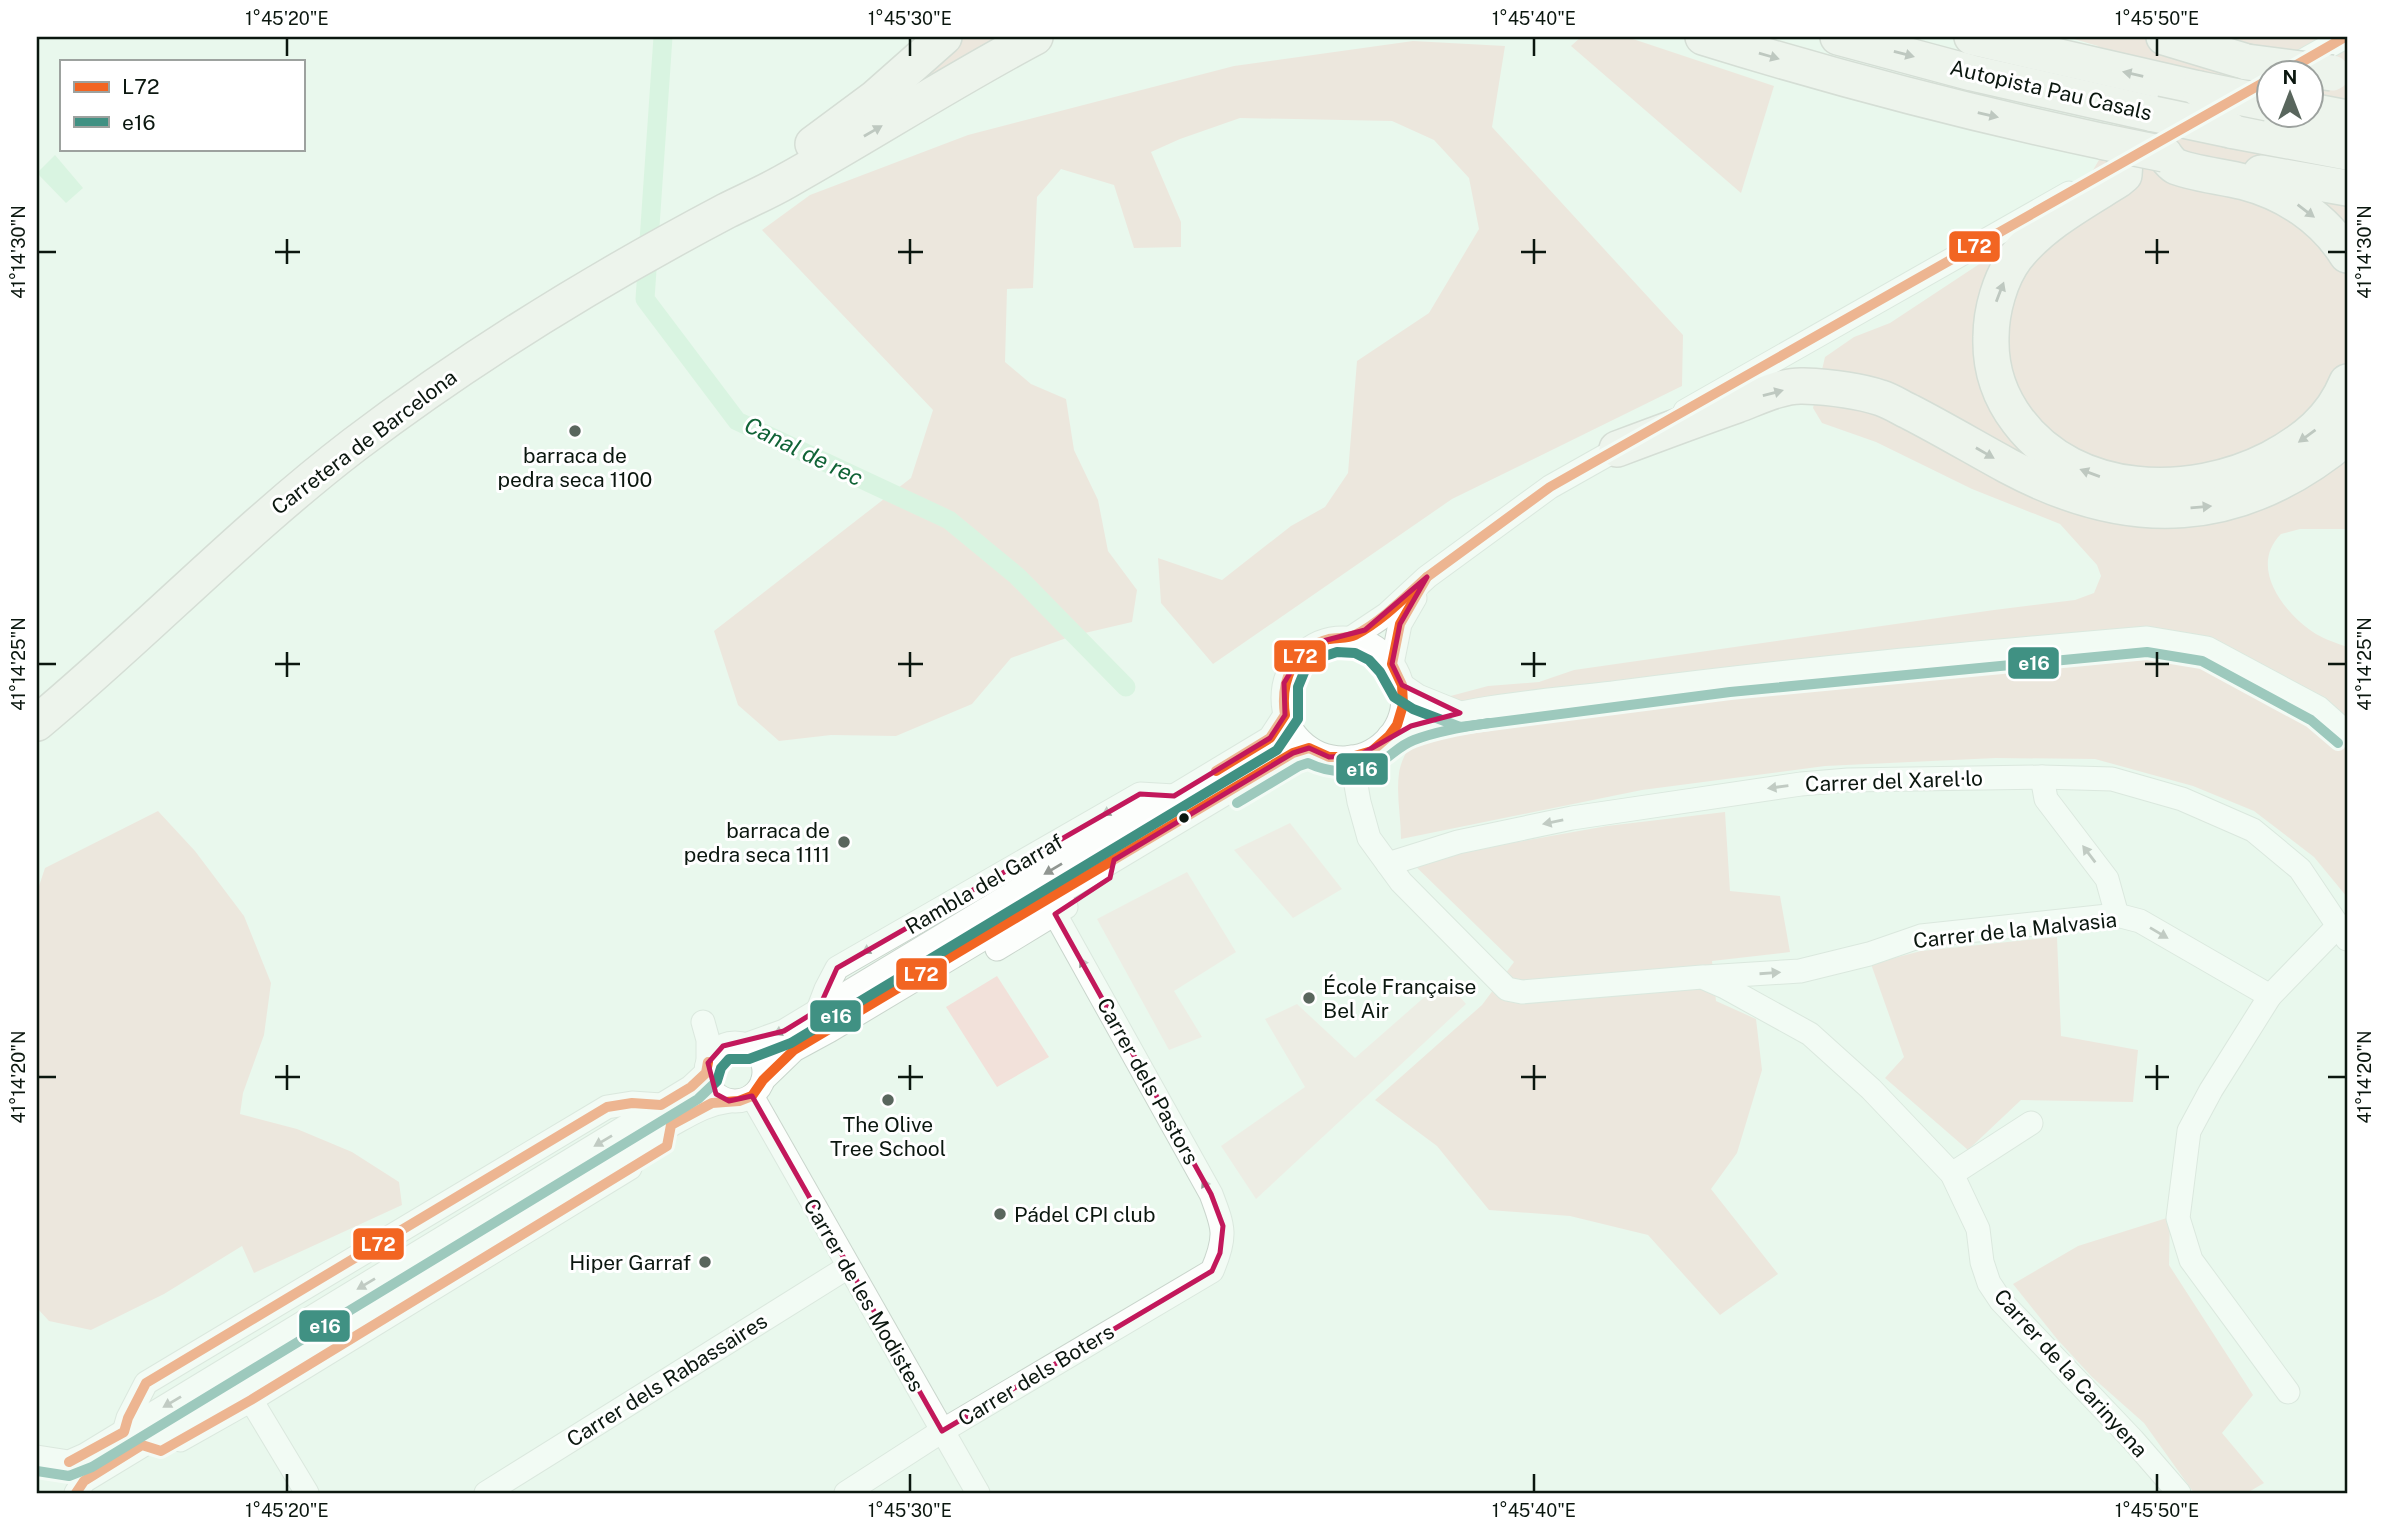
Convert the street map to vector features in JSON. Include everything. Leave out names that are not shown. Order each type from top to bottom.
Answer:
[{"type":"highway","points":[[727,210],[758,183],[875,98],[944,37]]},
{"type":"highway","points":[[727,210],[785,182],[1035,37]]},
{"type":"highway","points":[[1703,37],[2115,151],[2347,188]]},
{"type":"highway","name":"Autopista Pau Casals","points":[[1838,37],[1972,73],[2154,114],[2347,152]]},
{"type":"highway","name":"Autopista Pau Casals","points":[[1972,37],[2254,100]]},
{"type":"highway","points":[[2164,37],[2254,63]]},
{"type":"highway","points":[[2221,37],[2254,60]]},
{"type":"highway","points":[[2324,114],[2347,118]]},
{"type":"highway","points":[[2115,151],[2124,175],[2049,226],[2016,257],[1995,304],[1990,351],[1996,379],[2005,404],[2031,438],[2067,464],[2115,482],[2157,487],[2202,482],[2244,472],[2283,452],[2315,430],[2343,393],[2347,382]]},
{"type":"highway","points":[[2173,159],[2284,197],[2312,215],[2347,255]]},
{"type":"highway","name":"Carretera de Barcelona","points":[[37,723],[282,503],[353,446],[438,384],[519,331],[727,210]]},
{"type":"highway","points":[[1617,449],[1773,393],[1799,386],[1837,389],[1882,398],[2009,467],[2062,491],[2113,507],[2154,511],[2210,507],[2249,496],[2277,485],[2320,460],[2347,437]]},
{"type":"street","points":[[2280,60],[2345,37]]},
{"type":"street","points":[[1351,638],[1387,614],[1427,577],[1549,487],[2254,71]]},
{"type":"street","points":[[1392,664],[1400,624],[1427,577]]},
{"type":"street","points":[[1301,751],[1284,715],[1284,683],[1294,662],[1306,650],[1319,642],[1335,638],[1351,638],[1377,648],[1392,664],[1402,685],[1401,712],[1389,736]]},
{"type":"street","points":[[41,1458],[69,1462],[124,1432],[146,1383],[607,1107],[632,1103],[666,1115],[712,1103],[739,1101],[758,1088],[794,1050],[1301,751],[1329,757],[1351,757],[1372,751],[1389,736],[1411,726],[1460,713],[1728,678],[2147,638],[2207,648],[2319,708],[2347,733]]},
{"type":"street","points":[[1402,685],[1418,696],[1460,713]]},
{"type":"street","name":"Rambla del Garraf","points":[[740,1044],[784,1031],[818,1010],[837,968],[1140,794],[1174,796],[1270,738],[1284,715]]},
{"type":"street","name":"Carrer de la Carinyena","points":[[1351,757],[1369,838],[1421,903],[1507,989],[1522,992],[1702,977],[1810,1034],[1871,1088],[1952,1174],[1979,1229],[1982,1262],[1989,1283],[2001,1301],[2133,1440],[2179,1493]]},
{"type":"street","points":[[2042,777],[2046,799],[2107,879],[2117,915]]},
{"type":"street","name":"Carrer del Xarel·lo","points":[[1388,864],[1458,842],[1572,818],[1801,784],[1848,780],[2042,777],[2112,779],[2182,799],[2253,830],[2300,869],[2343,932]]},
{"type":"street","points":[[829,1031],[851,1036],[1055,914],[1111,878],[1114,860]]},
{"type":"street","name":"Carrer dels Pastors","points":[[1055,914],[1211,1194],[1223,1226],[1220,1253]]},
{"type":"street","name":"Carrer de la Malvasia","points":[[1702,977],[1800,971],[1870,954],[1921,936],[2117,915],[2140,921],[2270,996]]},
{"type":"street","points":[[2288,1392],[2191,1260],[2178,1217],[2189,1131],[2211,1090],[2270,996],[2343,932]]},
{"type":"street","points":[[729,1101],[716,1094],[709,1086],[708,1040],[703,1022],[722,1038],[754,1050],[763,1063],[758,1088]]},
{"type":"street","points":[[41,1458],[60,1468],[74,1493],[84,1480],[666,1115],[707,1068],[715,1052],[723,1046],[740,1044]]},
{"type":"street","name":"Carrer de les Modistes","points":[[758,1088],[848,1267],[978,1493]]},
{"type":"street","points":[[142,1446],[161,1451],[251,1400],[667,1146],[666,1115]]},
{"type":"street","points":[[1952,1174],[2031,1123]]},
{"type":"street","name":"Carrer dels Boters","points":[[846,1493],[942,1431],[1212,1271],[1220,1253]]},
{"type":"street","name":"Carrer dels Rabassaires","points":[[486,1493],[848,1267]]},
{"type":"street","points":[[251,1400],[307,1493]]},
{"type":"highlighted area","points":[[1427,577],[1400,624],[1392,664],[1402,685],[1460,713],[1411,726],[1358,756],[1329,757],[1309,748],[1293,753],[1114,860],[1110,878],[1055,914],[1211,1194],[1223,1226],[1220,1253],[1212,1271],[942,1431],[752,1096],[729,1101],[716,1094],[708,1063],[723,1046],[784,1031],[818,1010],[837,968],[1140,794],[1174,796],[1270,738],[1285,715],[1284,683],[1300,656],[1319,642],[1365,630]]},
{"type":"shaded area","points":[[964,37],[1009,37],[921,88],[922,71]]},
{"type":"shaded area","points":[[1581,37],[1627,37],[1774,86],[1741,193],[1571,46]]},
{"type":"shaded area","points":[[2067,37],[2347,37],[2347,529],[2300,529],[2281,534],[2272,547],[2268,561],[2274,590],[2293,615],[2316,634],[2347,647],[2347,897],[2314,857],[2254,811],[2193,786],[2095,759],[1996,758],[1825,766],[1642,790],[1401,839],[1398,790],[1401,764],[1417,734],[1443,698],[1488,686],[1539,682],[1574,670],[2075,600],[2094,593],[2101,576],[2097,565],[2060,524],[1972,489],[1876,442],[1822,423],[1813,408],[1825,357],[1854,337],[1890,323],[2079,194],[2120,124],[2120,88],[2098,46]]},
{"type":"shaded area","points":[[1413,41],[1505,46],[1492,127],[1683,335],[1682,386],[1452,499],[1213,664],[1161,603],[1158,558],[1222,580],[1291,526],[1325,507],[1348,473],[1357,361],[1429,313],[1479,229],[1469,178],[1434,140],[1392,121],[1240,118],[1151,152],[1181,222],[1181,247],[1134,248],[1114,185],[1061,169],[1037,197],[1033,288],[1007,289],[1005,362],[1031,384],[1066,399],[1074,450],[1098,500],[1108,551],[1137,590],[1132,622],[1072,636],[1011,658],[972,704],[896,736],[831,735],[779,741],[738,705],[714,631],[911,478],[933,410],[762,230],[810,195],[968,135],[1234,66]]},
{"type":"shaded area","points":[[55,155],[83,188],[66,203],[37,173]]},
{"type":"shaded area","points":[[158,811],[195,851],[244,916],[271,983],[264,1035],[243,1093],[240,1114],[297,1129],[352,1152],[399,1182],[402,1205],[254,1273],[242,1246],[164,1294],[91,1330],[49,1321],[37,1308],[37,892],[45,868]]},
{"type":"shaded area","points":[[1725,812],[1730,891],[1780,896],[1790,952],[1712,961],[1716,1001],[1756,1019],[1762,1070],[1737,1153],[1711,1189],[1778,1274],[1720,1315],[1648,1235],[1570,1216],[1489,1210],[1437,1146],[1375,1100],[1482,1005],[1514,962],[1410,861],[1607,826]]},
{"type":"shaded area","points":[[1290,823],[1342,889],[1293,918],[1234,850]]},
{"type":"shaded area","points":[[1187,872],[1236,952],[1174,991],[1202,1037],[1169,1050],[1097,919]]},
{"type":"shaded area","points":[[2057,937],[2061,1036],[2138,1050],[2133,1102],[2021,1100],[1968,1150],[1885,1078],[1904,1057],[1871,964],[1921,951]]},
{"type":"shaded area","points":[[997,976],[1049,1057],[997,1087],[946,1007]]},
{"type":"shaded area","points":[[1445,979],[1466,1004],[1256,1199],[1221,1146],[1305,1087],[1265,1019],[1297,1004],[1355,1058]]},
{"type":"shaded area","points":[[2170,1217],[2169,1265],[2253,1395],[2222,1433],[2264,1483],[2247,1493],[2194,1493],[2144,1423],[2092,1377],[2013,1284],[2078,1246]]},
{"type":"waterway","name":"Canal de rec","points":[[663,37],[645,299],[737,421],[949,520],[1017,576],[1126,687]]},
{"type":"transit line","name":"L72","points":[[2305,60],[2345,37]]},
{"type":"transit line","name":"L72","points":[[76,1493],[84,1481],[142,1445],[161,1451],[251,1400],[667,1146],[671,1125],[712,1103],[739,1101],[752,1096],[763,1080],[794,1050],[1293,753],[1309,748],[1329,757],[1351,757],[1372,751],[1397,725],[1403,705],[1402,685],[1392,664],[1400,624],[1427,577],[1550,487],[2254,88]]},
{"type":"transit line","name":"L72","points":[[1216,771],[1270,738],[1285,715],[1287,679],[1298,658],[1306,650],[1329,639],[1352,636],[1375,623],[1427,577]]},
{"type":"transit line","name":"e16","points":[[37,1471],[69,1476],[92,1467],[698,1099],[717,1081],[721,1068],[729,1059],[749,1059],[791,1043],[1277,750],[1298,719],[1298,687],[1305,670],[1319,658],[1337,652],[1355,653],[1369,660],[1380,672],[1394,697],[1413,709],[1460,727],[1730,692],[2147,652],[2202,661],[2311,720],[2338,743]]},
{"type":"transit line","name":"e16","points":[[1237,803],[1308,763],[1333,771],[1360,770],[1377,764],[1414,740],[1489,723]]},
{"type":"transit line","name":"L72","points":[[69,1462],[124,1432],[146,1383],[607,1107],[632,1103],[661,1105],[691,1087],[706,1073],[708,1062]]},
{"type":"place","name":"barraca de pedra seca 1100","points":[[575,431]]},
{"type":"place","name":"barraca de pedra seca 1111","points":[[844,842]]},
{"type":"place","name":"École Française Bel Air","points":[[1309,998]]},
{"type":"place","name":"The Olive Tree School","points":[[888,1100]]},
{"type":"place","name":"Pádel CPI club","points":[[1000,1214]]},
{"type":"place","name":"Hiper Garraf","points":[[705,1262]]}]
